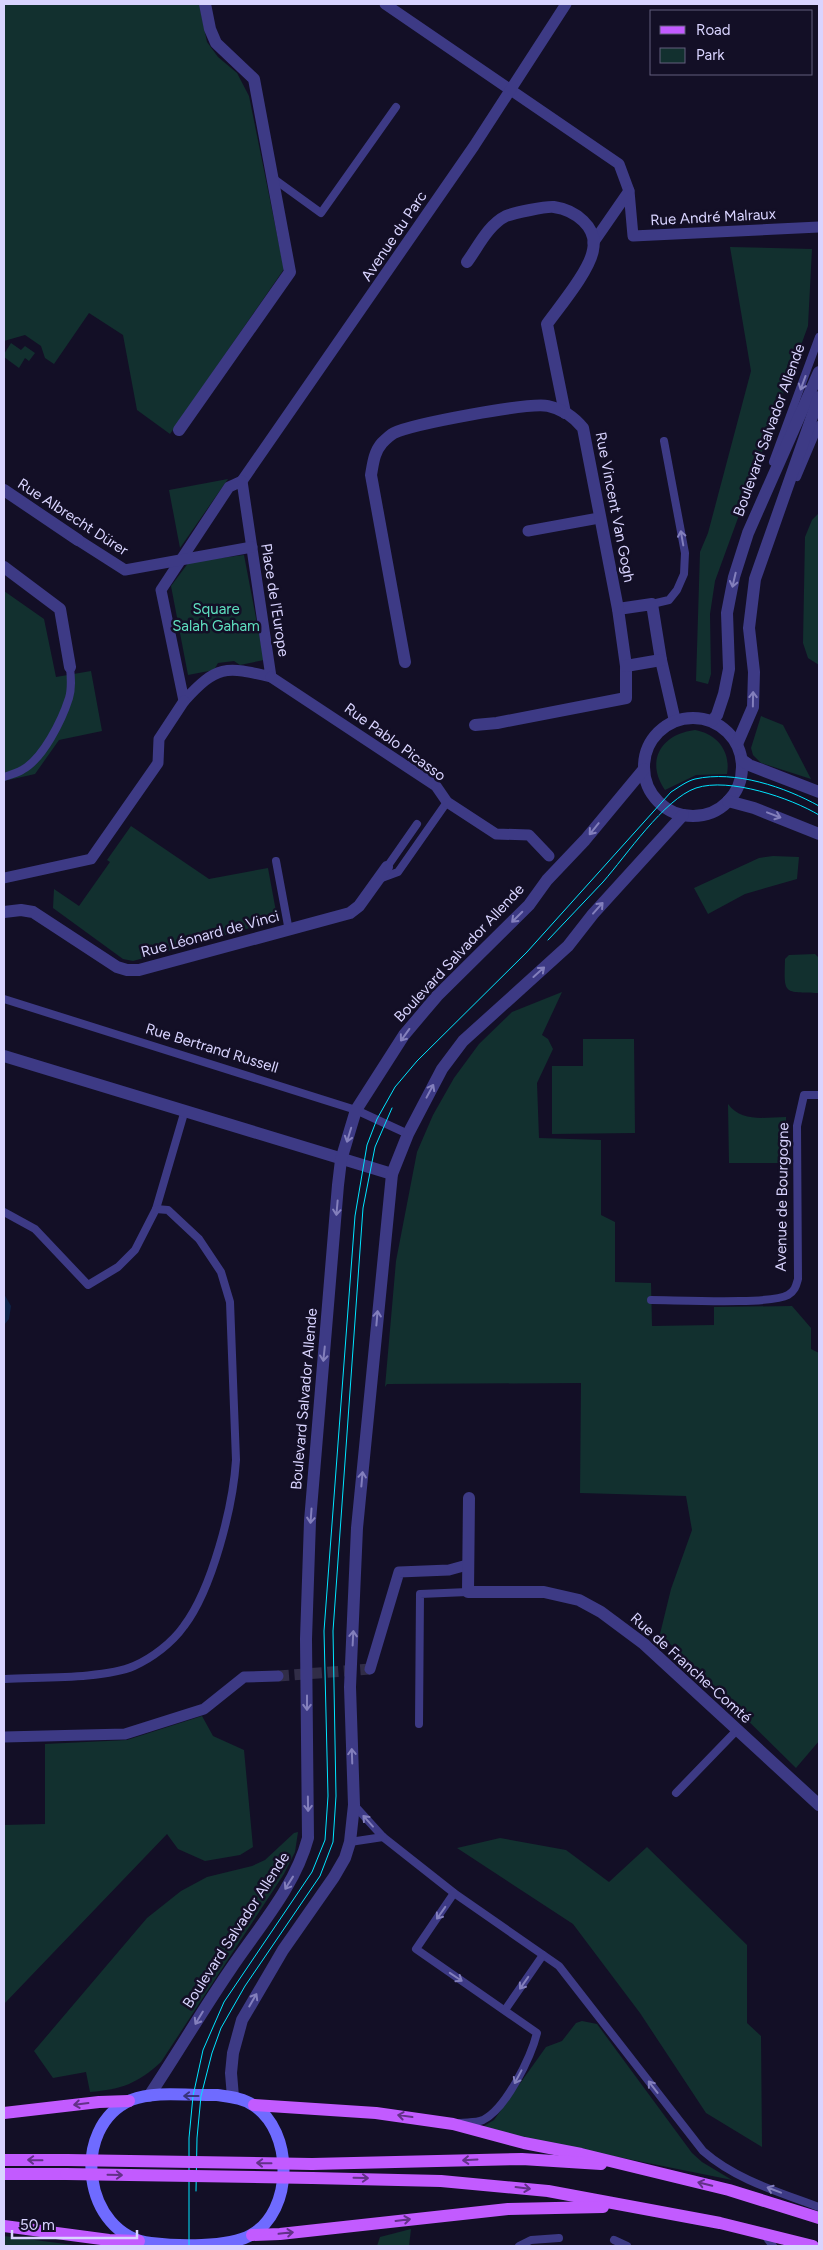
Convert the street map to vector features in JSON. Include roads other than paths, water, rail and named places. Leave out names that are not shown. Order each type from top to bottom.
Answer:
[{"type":"main road","points":[[4,2113],[98,2102],[130,2101],[149,2096],[233,2097],[254,2105],[376,2113],[453,2124],[524,2144],[581,2154],[729,2190],[819,2218]]},
{"type":"main road","points":[[130,2101],[117,2109],[100,2129],[92,2158],[92,2180],[100,2208],[108,2221],[127,2236],[154,2245],[234,2244],[262,2227],[276,2206],[283,2179],[283,2170],[281,2144],[277,2132],[268,2118],[254,2105]]},
{"type":"main road","points":[[4,2160],[312,2164],[522,2159],[623,2165]]},
{"type":"main road","points":[[4,2174],[391,2178],[493,2185],[576,2195],[624,2206],[689,2217],[813,2246]]},
{"type":"main road","points":[[252,2234],[280,2234],[508,2208],[624,2206]]},
{"type":"main road","points":[[4,2226],[109,2240],[139,2241]]},
{"type":"street","points":[[180,430],[290,272],[270,176],[254,79],[216,43],[210,29],[205,4]]},
{"type":"street","name":"Rue André Malraux","points":[[385,4],[619,164],[629,191],[633,236],[819,227]]},
{"type":"street","name":"Avenue du Parc","points":[[242,481],[388,273],[511,90],[566,4]]},
{"type":"street","points":[[593,243],[629,191]]},
{"type":"street","points":[[467,262],[494,224],[507,216],[553,206],[568,211],[582,219],[591,229],[594,248],[590,261],[548,324],[565,413]]},
{"type":"street","name":"Boulevard Salvador Allende","points":[[712,721],[717,715],[722,701],[729,669],[727,613],[734,577],[748,534],[819,372]]},
{"type":"street","points":[[737,744],[753,707],[754,672],[749,628],[755,579],[819,397]]},
{"type":"street","name":"Rue Vincent Van Gogh","points":[[405,662],[371,475],[374,456],[382,443],[394,433],[445,420],[534,404],[549,406],[575,419],[583,428],[618,609],[626,666],[626,698],[497,723],[475,724]]},
{"type":"street","points":[[184,702],[162,590],[229,487],[242,481]]},
{"type":"street","name":"Place de l'Europe","points":[[4,878],[91,859],[158,763],[159,739],[184,702],[207,677],[236,669],[272,677],[242,481]]},
{"type":"street","name":"Rue Albrecht Dürer","points":[[4,490],[125,570],[180,560]]},
{"type":"street","points":[[528,531],[599,518]]},
{"type":"street","points":[[180,560],[252,547]]},
{"type":"street","points":[[4,567],[60,609],[70,667]]},
{"type":"street","points":[[618,609],[652,604],[661,660],[675,721]]},
{"type":"street","points":[[626,666],[661,660]]},
{"type":"street","name":"Rue Pablo Picasso","points":[[272,677],[436,786],[447,802],[496,834],[529,836],[549,856]]},
{"type":"street","points":[[700,718],[712,721],[730,734],[737,744],[742,760],[741,779],[728,801],[715,810],[700,815],[683,815],[666,808],[659,803],[646,781],[644,768],[646,753],[652,740],[662,728],[675,721],[700,718]]},
{"type":"street","points":[[742,760],[749,765],[819,792]]},
{"type":"street","name":"Boulevard Salvador Allende","points":[[149,2096],[216,1991],[288,1885],[303,1855],[308,1838],[306,1640],[310,1521],[317,1424],[342,1160],[356,1110],[404,1035],[437,996],[529,905],[547,880],[585,840],[644,768]]},
{"type":"street","points":[[728,801],[754,808],[819,834]]},
{"type":"street","points":[[233,2097],[231,2073],[233,2053],[242,2020],[283,1950],[334,1878],[346,1858],[350,1842],[354,1805],[350,1696],[357,1528],[392,1174],[408,1134],[442,1069],[463,1041],[568,946],[593,914],[683,815]]},
{"type":"street","name":"Rue Léonard de Vinci","points":[[4,912],[20,910],[42,916],[117,967],[127,970],[139,970],[350,913],[359,906],[386,867]]},
{"type":"street","points":[[4,1056],[392,1174]]},
{"type":"street","points":[[468,1498],[468,1592]]},
{"type":"street","points":[[370,1669],[399,1572],[449,1570],[467,1565]]},
{"type":"street","name":"Rue de Franche-Comté","points":[[468,1592],[544,1592],[579,1600],[601,1612],[644,1644],[819,1805]]},
{"type":"street","points":[[4,1736],[125,1734],[204,1709],[244,1677],[278,1676]]},
{"type":"lane","points":[[270,176],[284,188],[322,213],[396,107]]},
{"type":"lane","name":"Boulevard Salvador Allende","points":[[748,534],[819,337]]},
{"type":"lane","points":[[773,526],[819,425]]},
{"type":"lane","points":[[652,604],[669,600],[677,590],[684,574],[684,553],[664,441]]},
{"type":"lane","points":[[4,777],[23,770],[37,757],[56,728],[69,697],[70,667]]},
{"type":"lane","points":[[378,879],[398,872],[447,802]]},
{"type":"lane","points":[[386,867],[417,824]]},
{"type":"lane","points":[[276,861],[289,931]]},
{"type":"lane","name":"Rue Bertrand Russell","points":[[4,999],[356,1110],[408,1134]]},
{"type":"lane","name":"Avenue de Bourgogne","points":[[651,1300],[759,1300],[786,1296],[795,1290],[798,1279],[797,1126],[804,1094],[819,1095]]},
{"type":"lane","points":[[4,1212],[35,1229],[88,1285],[118,1267],[135,1250],[156,1209],[185,1110]]},
{"type":"lane","points":[[5,1679],[95,1675],[133,1667],[161,1649],[184,1626],[203,1592],[224,1532],[234,1485],[236,1460],[230,1302],[220,1272],[199,1239],[168,1210],[156,1209]]},
{"type":"lane","points":[[419,1724],[420,1594],[468,1592]]},
{"type":"lane","points":[[676,1793],[737,1730]]},
{"type":"lane","points":[[354,1805],[383,1838],[454,1894],[559,1966],[703,2151],[715,2162],[740,2177],[819,2207]]},
{"type":"lane","points":[[350,1842],[383,1838]]},
{"type":"lane","points":[[453,2124],[480,2121],[492,2114],[514,2085],[533,2050],[538,2032],[416,1949],[454,1894]]},
{"type":"lane","points":[[505,2010],[544,1955]]},
{"type":"lane","points":[[762,2233],[773,2246]]},
{"type":"lane","points":[[519,2246],[531,2240],[559,2238]]},
{"type":"lane","points":[[614,2240],[627,2246]]},
{"type":"water","points":[[4,1294],[11,1306],[9,1319],[4,1325]]},
{"type":"tunnel","points":[[278,1676],[370,1669]]},
{"type":"tram line","points":[[189,2246],[189,2138],[193,2096],[203,2050],[224,2002],[312,1872],[325,1840],[328,1796],[324,1631],[355,1216],[367,1145],[377,1119],[395,1087],[417,1061],[527,952],[671,792],[695,779],[726,777],[759,782],[791,792],[819,806]]},
{"type":"tram line","points":[[548,940],[603,882],[646,829],[671,804],[696,788],[710,785],[742,787],[793,802],[819,815]]},
{"type":"tram line","points":[[196,2191],[197,2138],[201,2096],[212,2053],[221,2028],[245,1986],[320,1876],[333,1842],[336,1796],[333,1631],[363,1208],[375,1147],[392,1108]]},
{"type":"park label","name":"Square Salah Gaham","points":[[216,618]]}]
